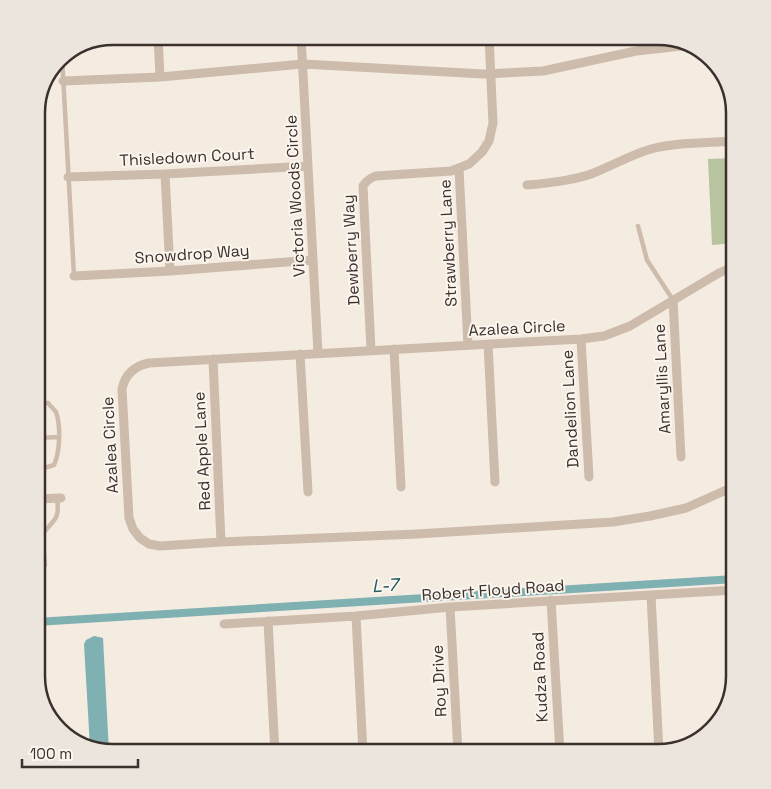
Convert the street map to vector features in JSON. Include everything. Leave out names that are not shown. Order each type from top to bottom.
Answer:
[{"type":"street","points":[[158,45],[160,77]]},
{"type":"street","name":"Victoria Woods Circle","points":[[301,45],[318,353]]},
{"type":"street","name":"Dewberry Way","points":[[371,350],[363,186],[370,177],[445,172],[459,169],[469,164],[478,156],[486,147],[491,136],[494,118],[489,45]]},
{"type":"street","points":[[63,81],[160,77],[302,64],[491,73],[543,71],[636,51],[675,47]]},
{"type":"street","points":[[528,185],[572,180],[633,155],[664,146],[726,143]]},
{"type":"street","name":"Thisledown Court","points":[[68,178],[308,166]]},
{"type":"street","name":"Strawberry Lane","points":[[459,169],[468,345]]},
{"type":"street","points":[[165,174],[170,271]]},
{"type":"street","name":"Snowdrop Way","points":[[74,276],[313,260]]},
{"type":"street","name":"Azalea Circle","points":[[726,269],[718,272],[630,326],[604,336],[581,339],[144,364],[135,368],[128,375],[122,389],[129,518],[133,529],[144,541],[155,546],[417,534],[613,522],[686,508],[726,490]]},
{"type":"street","name":"Amaryllis Lane","points":[[673,300],[681,457]]},
{"type":"street","name":"Dandelion Lane","points":[[581,339],[589,477]]},
{"type":"street","points":[[488,344],[495,482]]},
{"type":"street","points":[[394,349],[402,487]]},
{"type":"street","points":[[300,354],[308,492]]},
{"type":"street","name":"Red Apple Lane","points":[[213,359],[221,542]]},
{"type":"street","points":[[45,499],[59,498]]},
{"type":"street","name":"Robert Floyd Road","points":[[224,624],[356,616],[551,600],[726,591]]},
{"type":"street","points":[[651,595],[659,744]]},
{"type":"street","name":"Kudza Road","points":[[551,600],[559,744]]},
{"type":"street","name":"Roy Drive","points":[[450,607],[458,744]]},
{"type":"street","points":[[356,616],[363,744]]},
{"type":"street","points":[[268,621],[275,744]]},
{"type":"lane","points":[[62,68],[74,276]]},
{"type":"lane","points":[[638,226],[648,260],[673,300]]},
{"type":"lane","points":[[45,403],[48,403],[55,411],[59,429],[57,458],[54,465],[45,468]]},
{"type":"lane","points":[[45,438],[59,437]]},
{"type":"lane","points":[[45,531],[57,518],[59,498]]},
{"type":"green space","points":[[726,158],[726,244],[712,245],[708,159]]},
{"type":"water","points":[[94,636],[103,638],[109,744],[90,740],[84,644],[86,640]]},
{"type":"waterway","name":"L-7","points":[[45,621],[726,580]]}]
